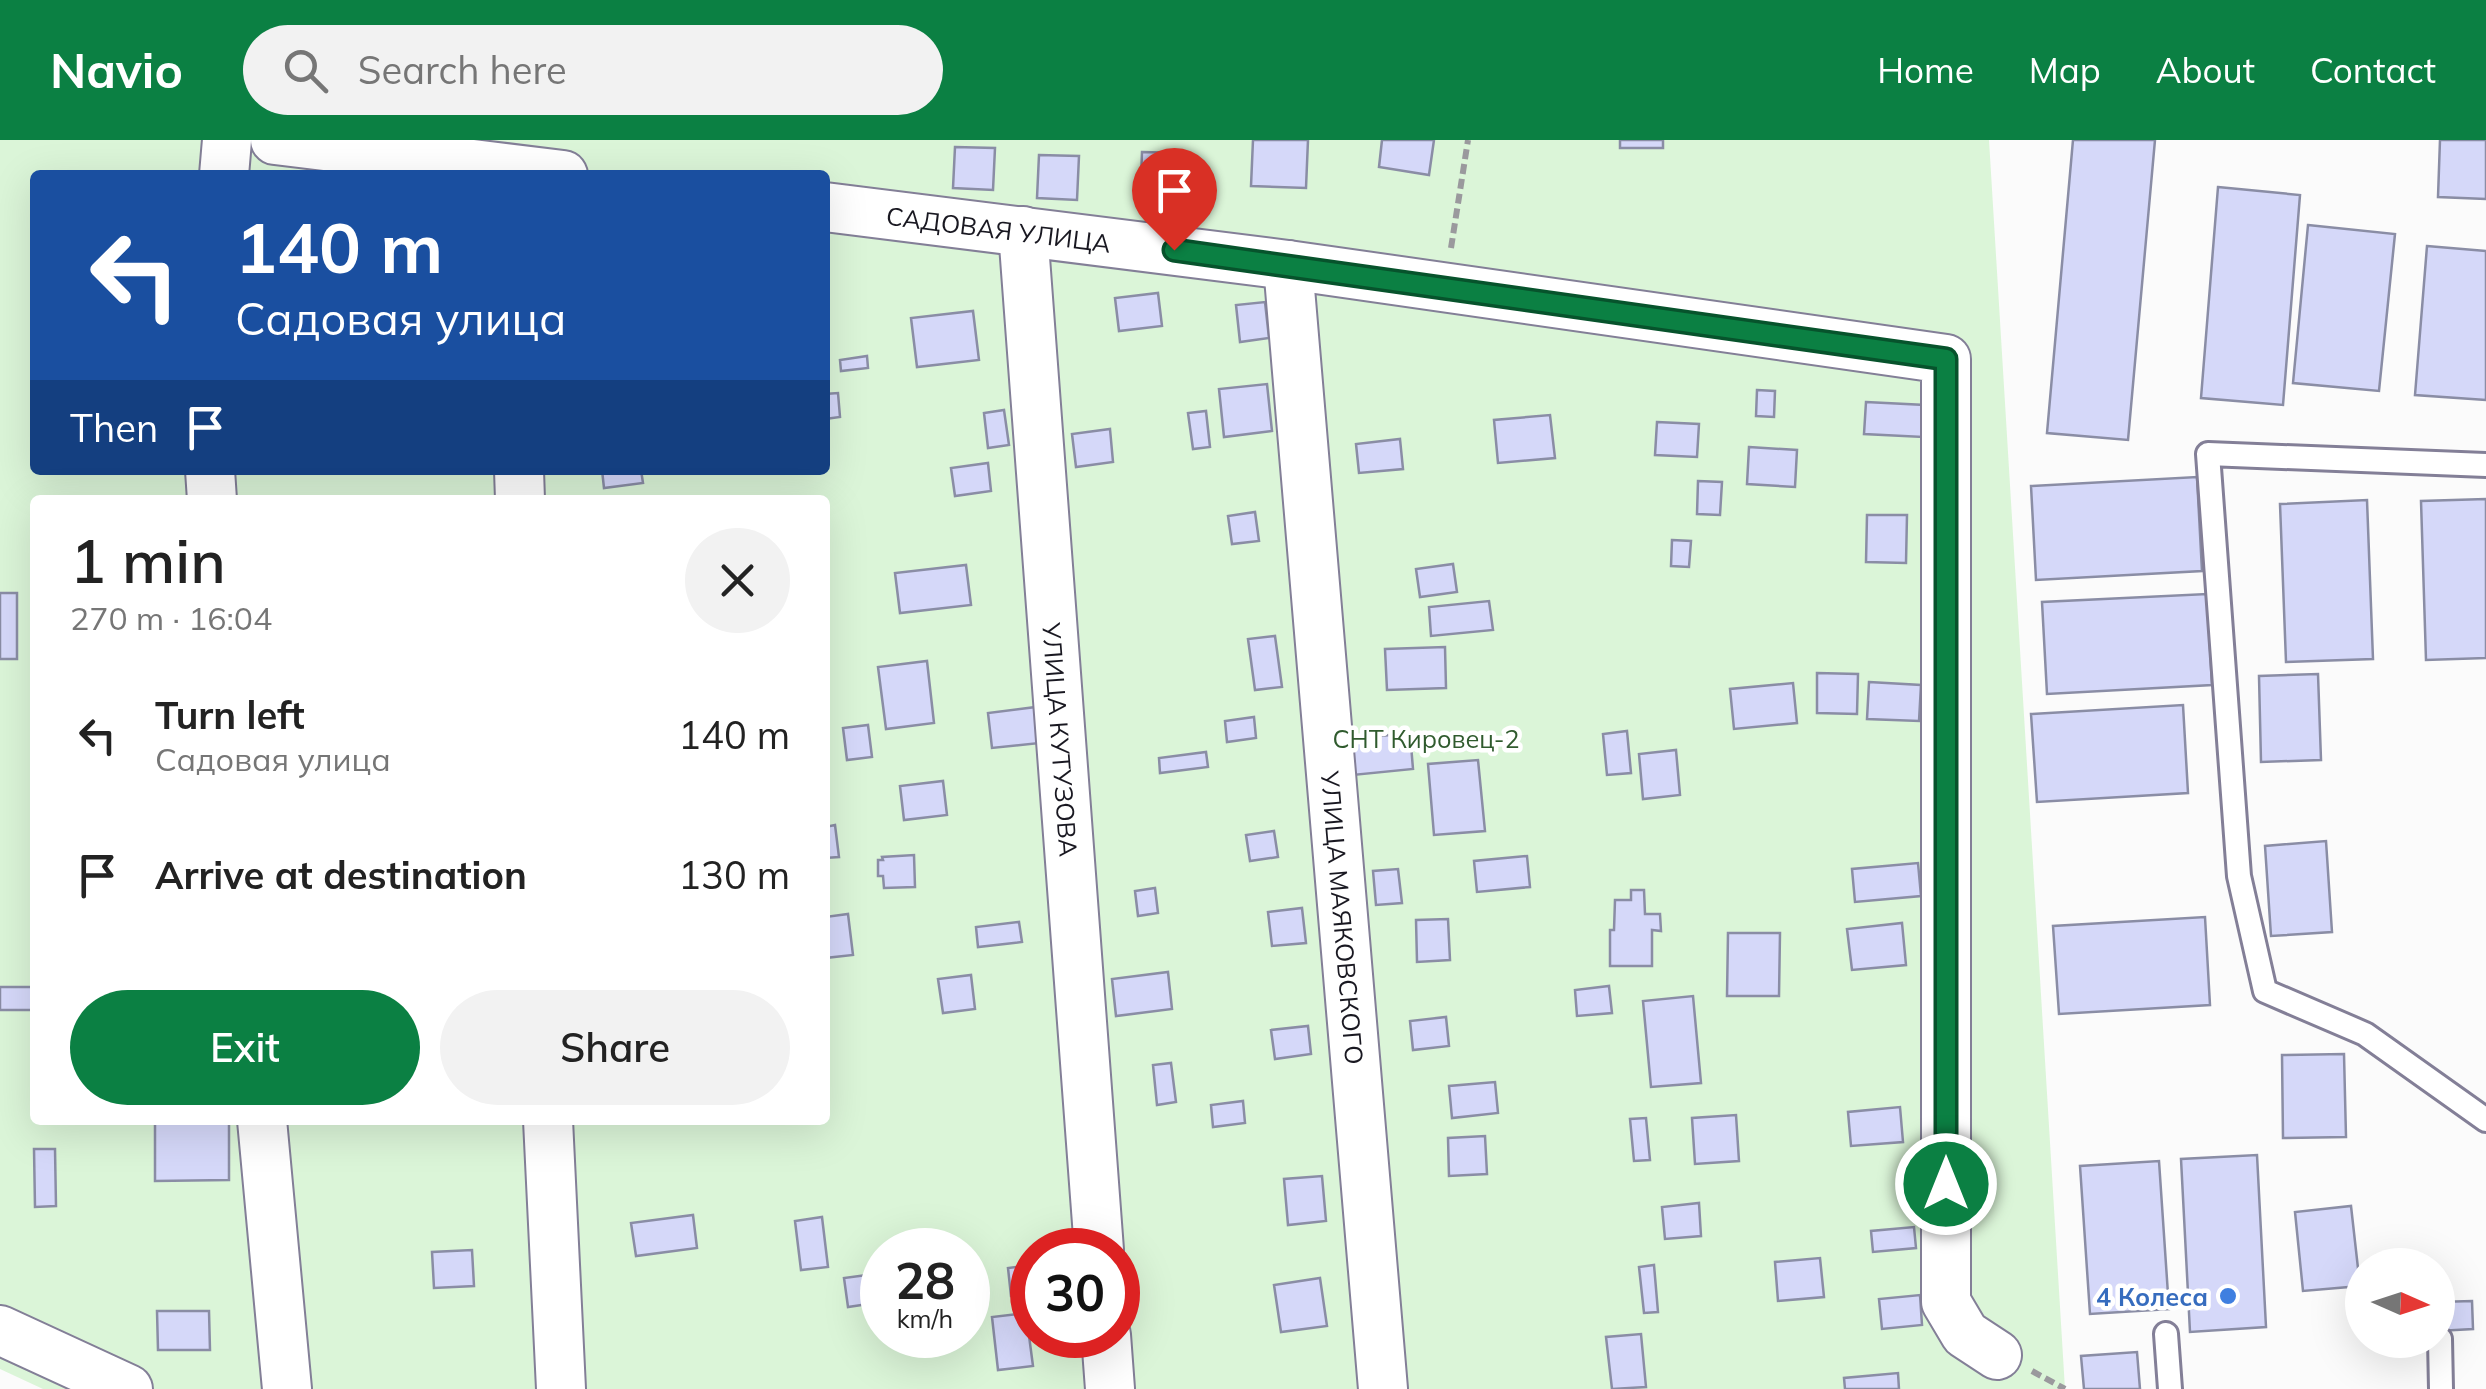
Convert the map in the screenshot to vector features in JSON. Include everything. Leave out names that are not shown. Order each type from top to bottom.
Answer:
[{"type":"street","points":[[224,170],[227,140]]},
{"type":"street","points":[[275,140],[493,170]]},
{"type":"street","name":"САДОВАЯ УЛИЦА","points":[[830,208],[1288,265],[1946,359],[1946,1302],[1965,1334],[1997,1355]]},
{"type":"street","name":"УЛИЦА КУТУЗОВА","points":[[1023,231],[1097,1228]]},
{"type":"street","name":"УЛИЦА МАЯКОВСКОГО","points":[[1288,265],[1383,1389]]},
{"type":"street","points":[[262,1125],[286,1389]]},
{"type":"street","points":[[548,1125],[560,1389]]},
{"type":"street","points":[[0,1330],[128,1389]]},
{"type":"street","points":[[1108,1358],[1110,1389]]},
{"type":"lane","points":[[2486,465],[2208,454],[2239,876],[2265,991],[2366,1034],[2486,1120]]},
{"type":"lane","points":[[2166,1334],[2170,1389]]},
{"type":"lane","points":[[2440,1358],[2441,1389]]},
{"type":"path","points":[[1446,287],[1468,140]]},
{"type":"path","points":[[2044,1377],[2065,1389]]},
{"type":"green space","name":"СНТ Кировец-2","points":[[0,140],[1989,140],[2065,1389],[43,1389],[0,1369]]},
{"type":"building","points":[[1253,140],[1308,140],[1306,188],[1251,186]]},
{"type":"building","points":[[1382,140],[1434,140],[1429,175],[1379,167]]},
{"type":"building","points":[[1620,140],[1663,140],[1663,148],[1620,148]]},
{"type":"building","points":[[2073,140],[2155,140],[2128,440],[2047,433]]},
{"type":"building","points":[[2440,140],[2486,140],[2486,199],[2438,197]]},
{"type":"building","points":[[955,147],[995,148],[993,190],[953,188]]},
{"type":"building","points":[[1142,152],[1179,153],[1176,210],[1140,209]]},
{"type":"building","points":[[1039,155],[1079,156],[1077,200],[1037,198]]},
{"type":"building","points":[[2218,187],[2300,195],[2283,405],[2201,398]]},
{"type":"building","points":[[2308,225],[2395,234],[2379,391],[2293,383]]},
{"type":"building","points":[[2427,246],[2486,251],[2486,400],[2415,395]]},
{"type":"building","points":[[1158,293],[1162,326],[1119,331],[1115,298]]},
{"type":"building","points":[[1265,302],[1269,338],[1240,342],[1236,305]]},
{"type":"building","points":[[973,311],[979,360],[917,367],[911,318]]},
{"type":"building","points":[[867,356],[868,368],[841,371],[840,360]]},
{"type":"building","points":[[1267,384],[1272,431],[1224,437],[1219,389]]},
{"type":"building","points":[[1757,390],[1775,391],[1774,417],[1756,416]]},
{"type":"building","points":[[838,393],[840,417],[830,418],[830,394]]},
{"type":"building","points":[[1866,402],[1925,405],[1923,437],[1864,434]]},
{"type":"building","points":[[1004,410],[1009,445],[988,448],[984,413]]},
{"type":"building","points":[[1206,411],[1210,447],[1193,449],[1188,413]]},
{"type":"building","points":[[1550,415],[1555,458],[1498,463],[1494,420]]},
{"type":"building","points":[[1657,422],[1699,424],[1697,457],[1655,455]]},
{"type":"building","points":[[1110,429],[1113,462],[1076,467],[1072,434]]},
{"type":"building","points":[[1400,439],[1403,469],[1359,473],[1356,444]]},
{"type":"building","points":[[1749,447],[1797,450],[1795,487],[1747,484]]},
{"type":"building","points":[[988,463],[991,491],[955,496],[951,468]]},
{"type":"building","points":[[603,475],[642,475],[643,483],[604,488]]},
{"type":"building","points":[[2197,477],[2202,571],[2036,580],[2031,486]]},
{"type":"building","points":[[1698,481],[1722,482],[1720,515],[1697,514]]},
{"type":"building","points":[[2486,499],[2486,658],[2426,660],[2421,501]]},
{"type":"building","points":[[2367,500],[2373,659],[2286,662],[2280,504]]},
{"type":"building","points":[[1255,512],[1259,541],[1232,544],[1228,516]]},
{"type":"building","points":[[1867,515],[1907,515],[1906,563],[1866,562]]},
{"type":"building","points":[[1672,540],[1691,541],[1689,567],[1671,566]]},
{"type":"building","points":[[1453,564],[1457,592],[1420,597],[1416,569]]},
{"type":"building","points":[[966,565],[971,605],[900,613],[895,573]]},
{"type":"building","points":[[0,593],[17,593],[17,659],[0,659]]},
{"type":"building","points":[[2207,594],[2212,685],[2047,694],[2042,602]]},
{"type":"building","points":[[1489,601],[1493,630],[1431,636],[1429,607]]},
{"type":"building","points":[[1275,636],[1282,687],[1255,690],[1248,639]]},
{"type":"building","points":[[1445,647],[1446,688],[1387,690],[1385,649]]},
{"type":"building","points":[[927,661],[934,723],[886,729],[878,667]]},
{"type":"building","points":[[1817,673],[1858,674],[1857,714],[1817,713]]},
{"type":"building","points":[[2318,674],[2321,760],[2261,762],[2259,676]]},
{"type":"building","points":[[1869,682],[1921,685],[1919,721],[1867,719]]},
{"type":"building","points":[[1793,683],[1797,723],[1734,729],[1730,689]]},
{"type":"building","points":[[2183,705],[2188,793],[2037,802],[2031,714]]},
{"type":"building","points":[[1036,707],[1040,743],[992,748],[988,713]]},
{"type":"building","points":[[1254,717],[1256,738],[1227,742],[1225,721]]},
{"type":"building","points":[[868,725],[872,757],[847,760],[843,728]]},
{"type":"building","points":[[1627,731],[1631,773],[1607,775],[1603,734]]},
{"type":"building","points":[[1410,733],[1413,769],[1353,775],[1350,739]]},
{"type":"building","points":[[1676,750],[1680,795],[1643,799],[1639,754]]},
{"type":"building","points":[[1206,752],[1208,767],[1160,773],[1159,758]]},
{"type":"building","points":[[1478,760],[1485,831],[1434,835],[1428,764]]},
{"type":"building","points":[[943,781],[947,815],[904,820],[900,786]]},
{"type":"building","points":[[835,825],[839,857],[830,858],[830,826]]},
{"type":"building","points":[[1274,831],[1278,857],[1250,861],[1246,835]]},
{"type":"building","points":[[2326,841],[2332,932],[2271,936],[2265,846]]},
{"type":"building","points":[[914,855],[915,887],[884,888],[883,876],[878,876],[878,860]]},
{"type":"building","points":[[1527,856],[1530,887],[1477,892],[1474,861]]},
{"type":"building","points":[[1918,863],[1921,896],[1855,902],[1852,869]]},
{"type":"building","points":[[1398,869],[1402,903],[1376,905],[1373,871]]},
{"type":"building","points":[[1155,888],[1158,913],[1138,916],[1135,891]]},
{"type":"building","points":[[1631,890],[1644,890],[1645,914],[1660,914],[1661,931],[1652,930],[1652,966],[1610,966],[1615,900],[1631,900]]},
{"type":"building","points":[[1302,908],[1306,943],[1272,946],[1268,912]]},
{"type":"building","points":[[848,914],[853,955],[830,957],[830,916]]},
{"type":"building","points":[[2205,917],[2210,1005],[2059,1014],[2053,926]]},
{"type":"building","points":[[1448,919],[1450,960],[1417,962],[1416,920]]},
{"type":"building","points":[[1019,922],[1022,942],[978,947],[976,927]]},
{"type":"building","points":[[1902,923],[1906,965],[1852,970],[1847,929]]},
{"type":"building","points":[[1728,933],[1780,933],[1779,996],[1727,996]]},
{"type":"building","points":[[1168,972],[1172,1009],[1116,1016],[1112,979]]},
{"type":"building","points":[[971,975],[975,1009],[943,1013],[938,979]]},
{"type":"building","points":[[1609,986],[1612,1013],[1577,1016],[1575,990]]},
{"type":"building","points":[[0,987],[30,987],[30,1010],[0,1010]]},
{"type":"building","points":[[1693,996],[1701,1083],[1651,1087],[1643,1001]]},
{"type":"building","points":[[1446,1017],[1449,1046],[1413,1050],[1410,1021]]},
{"type":"building","points":[[1308,1026],[1311,1054],[1275,1059],[1271,1030]]},
{"type":"building","points":[[2344,1054],[2346,1137],[2283,1138],[2282,1055]]},
{"type":"building","points":[[1171,1063],[1176,1102],[1157,1105],[1153,1065]]},
{"type":"building","points":[[1495,1082],[1498,1113],[1452,1118],[1449,1086]]},
{"type":"building","points":[[1243,1101],[1245,1123],[1213,1127],[1211,1105]]},
{"type":"building","points":[[1900,1107],[1903,1142],[1851,1146],[1848,1112]]},
{"type":"building","points":[[1736,1115],[1739,1161],[1695,1164],[1692,1118]]},
{"type":"building","points":[[1646,1118],[1650,1160],[1634,1161],[1630,1119]]},
{"type":"building","points":[[155,1125],[229,1125],[229,1180],[155,1181]]},
{"type":"building","points":[[1485,1136],[1487,1174],[1449,1176],[1448,1138]]},
{"type":"building","points":[[34,1149],[55,1149],[56,1206],[35,1207]]},
{"type":"building","points":[[2257,1155],[2266,1327],[2190,1332],[2181,1159]]},
{"type":"building","points":[[2159,1161],[2169,1309],[2090,1314],[2080,1166]]},
{"type":"building","points":[[1322,1176],[1326,1221],[1288,1225],[1284,1179]]},
{"type":"building","points":[[1699,1203],[1701,1236],[1665,1239],[1662,1207]]},
{"type":"building","points":[[2351,1206],[2356,1248],[2345,1248],[2345,1287],[2303,1291],[2295,1212]]},
{"type":"building","points":[[693,1215],[697,1248],[636,1256],[631,1223]]},
{"type":"building","points":[[822,1217],[828,1267],[801,1270],[795,1221]]},
{"type":"building","points":[[1914,1227],[1916,1248],[1873,1252],[1871,1231]]},
{"type":"building","points":[[472,1250],[474,1286],[434,1288],[432,1252]]},
{"type":"building","points":[[1820,1258],[1824,1297],[1778,1301],[1775,1262]]},
{"type":"building","points":[[1654,1265],[1658,1312],[1644,1313],[1639,1267]]},
{"type":"building","points":[[860,1276],[860,1305],[848,1307],[844,1278]]},
{"type":"building","points":[[1320,1278],[1327,1326],[1281,1332],[1274,1285]]},
{"type":"building","points":[[1920,1295],[1922,1325],[1882,1329],[1879,1299]]},
{"type":"building","points":[[2472,1301],[2473,1329],[2455,1330],[2455,1302]]},
{"type":"building","points":[[157,1311],[209,1311],[210,1350],[158,1350]]},
{"type":"building","points":[[1010,1315],[1010,1358],[1032,1358],[1033,1366],[998,1370],[992,1317]]},
{"type":"building","points":[[1641,1334],[1646,1387],[1612,1389],[1606,1337]]},
{"type":"building","points":[[2137,1352],[2140,1389],[2084,1389],[2081,1356]]},
{"type":"building","points":[[1898,1373],[1899,1389],[1845,1389],[1844,1378]]},
{"type":"place","name":"4 Колеса","points":[[2228,1296]]},
{"type":"route","points":[[1174,250],[1946,359],[1946,1184]]}]
